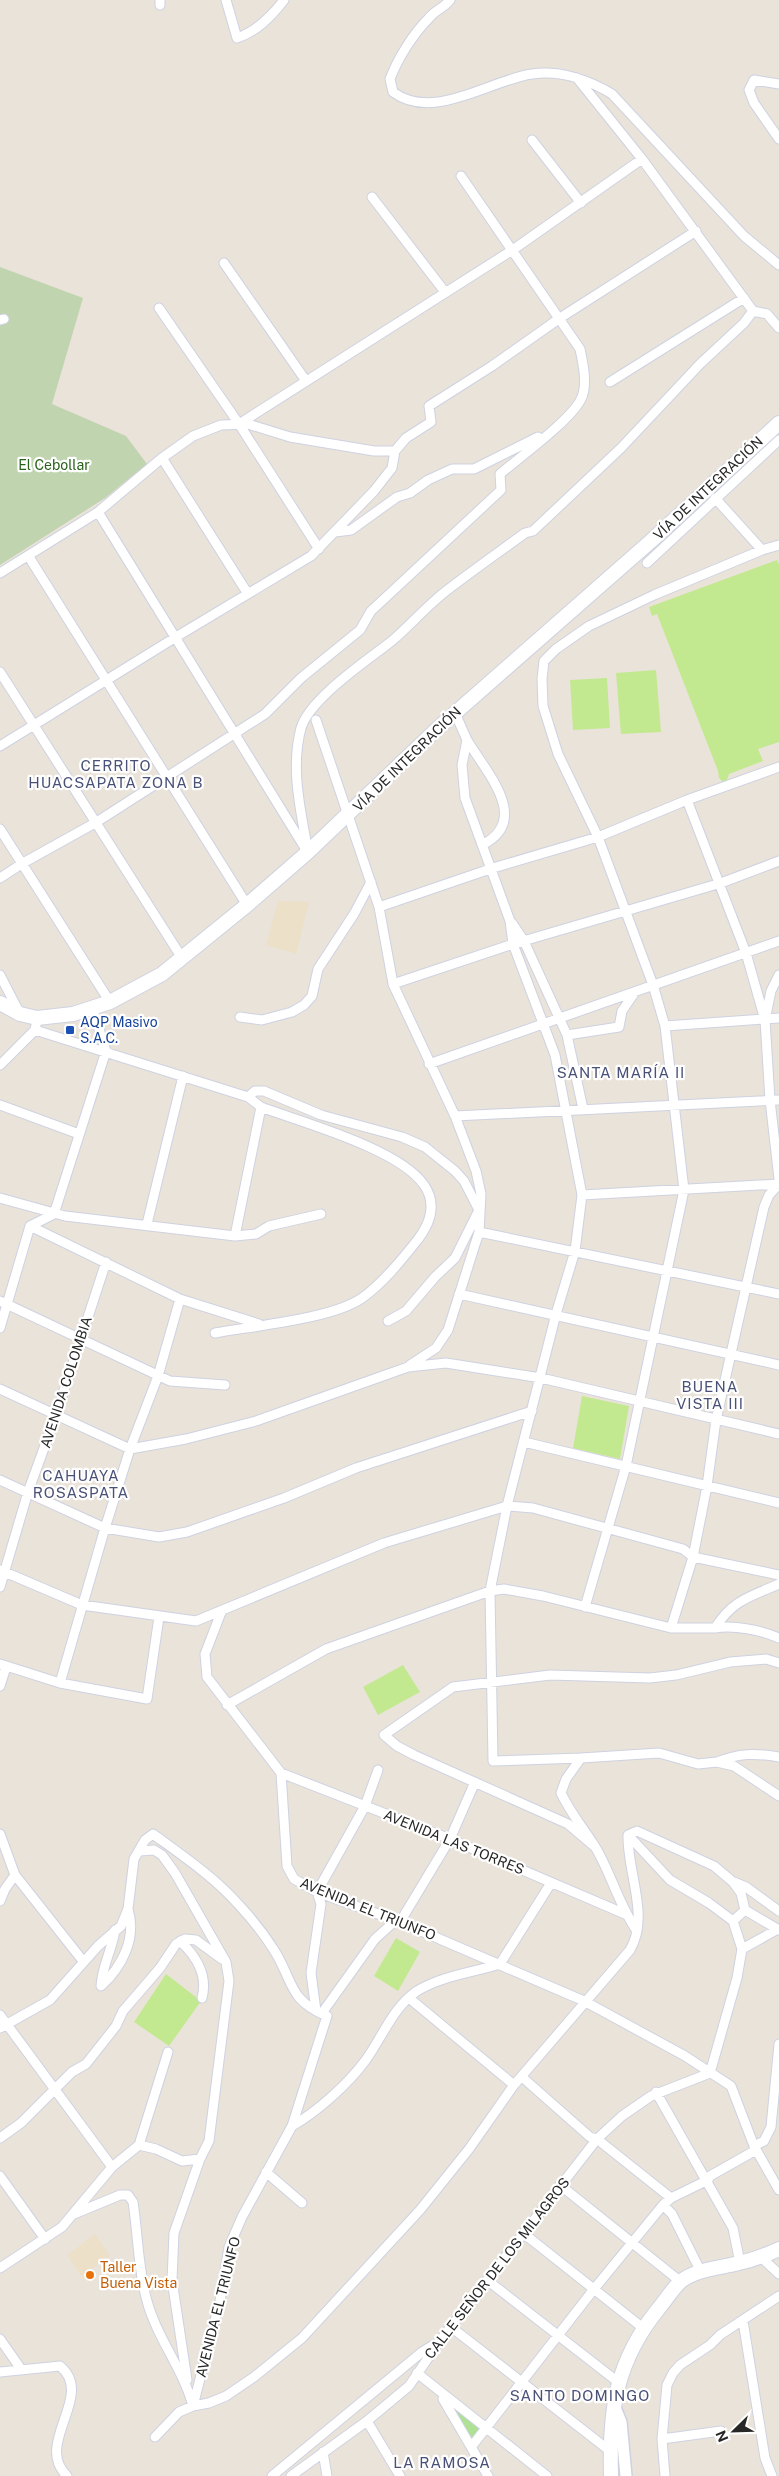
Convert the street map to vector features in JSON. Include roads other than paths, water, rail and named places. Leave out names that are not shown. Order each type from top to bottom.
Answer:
[{"type":"main road","name":"VÍA DE INTEGRACIÓN","points":[[0,1003],[36,1024],[93,1010],[162,974],[247,905],[308,852],[455,713],[650,541],[779,423]]},
{"type":"main road","points":[[611,2476],[610,2451],[614,2403],[618,2382],[625,2362],[643,2328],[681,2282],[701,2272],[761,2257],[779,2249]]},
{"type":"street","points":[[226,0],[237,38],[250,33],[273,14],[284,0]]},
{"type":"street","points":[[450,0],[422,25],[393,71],[390,86],[393,92],[412,103],[463,97],[532,74],[557,74],[595,84],[612,94],[744,236],[779,265]]},
{"type":"street","points":[[577,78],[642,159],[753,311],[767,314],[779,328]]},
{"type":"street","points":[[779,84],[754,80],[749,90],[754,103],[779,139]]},
{"type":"street","points":[[532,140],[581,203]]},
{"type":"street","points":[[239,424],[514,250],[642,159]]},
{"type":"street","points":[[0,878],[22,863],[95,822],[265,714],[301,678],[360,630],[372,611],[384,598],[501,490],[500,474],[551,431],[582,399],[584,366],[580,349],[514,250],[461,176]]},
{"type":"street","points":[[372,197],[445,292]]},
{"type":"street","points":[[0,746],[311,556],[374,492],[392,468],[394,451],[406,438],[431,422],[429,406],[492,366],[560,318],[696,231]]},
{"type":"street","points":[[224,263],[306,381]]},
{"type":"street","points":[[610,382],[744,298]]},
{"type":"street","points":[[159,308],[239,424],[319,549]]},
{"type":"street","points":[[308,852],[296,780],[296,765],[301,728],[312,710],[332,689],[408,627],[446,592],[525,533],[533,530],[621,448],[700,364],[744,323],[753,311]]},
{"type":"street","points":[[0,573],[98,512],[162,458],[194,436],[221,425],[248,424],[290,437],[374,451],[394,451]]},
{"type":"street","points":[[335,532],[351,530],[397,497],[410,492],[428,480],[452,469],[474,469],[551,431]]},
{"type":"street","points":[[647,563],[712,504],[715,498],[778,444]]},
{"type":"street","points":[[162,458],[248,594]]},
{"type":"street","points":[[715,498],[762,550]]},
{"type":"street","points":[[98,512],[308,852]]},
{"type":"street","points":[[586,1607],[626,1466],[684,1190],[665,1026],[653,985],[624,912],[598,837],[558,754],[543,706],[542,679],[544,661],[556,649],[589,626],[654,595],[762,550],[779,545]]},
{"type":"street","points":[[29,556],[247,905]]},
{"type":"street","points":[[0,672],[182,958]]},
{"type":"street","points":[[455,713],[466,740],[500,794],[506,808],[505,820],[500,832],[482,845]]},
{"type":"street","points":[[316,720],[380,907],[393,984],[455,1116],[476,1171],[481,1194],[479,1232],[448,1330],[436,1348],[408,1367]]},
{"type":"street","points":[[466,740],[462,765],[465,798],[510,921],[513,944],[555,1055],[582,1195],[575,1251],[556,1314],[508,1506],[490,1591],[493,1762],[659,1753],[698,1764],[717,1762],[734,1755],[764,1754],[779,1757]]},
{"type":"street","points":[[380,907],[490,869],[598,837],[687,800],[779,767]]},
{"type":"street","points":[[687,800],[721,883],[746,953],[765,1020],[775,1100],[779,1179]]},
{"type":"street","points":[[0,829],[110,1002]]},
{"type":"street","points":[[393,984],[513,944],[721,883],[779,861]]},
{"type":"street","points":[[240,1017],[262,1020],[292,1012],[304,1005],[312,996],[318,969],[354,914],[371,882]]},
{"type":"street","points":[[510,921],[524,941],[567,1035],[582,1109]]},
{"type":"street","points":[[429,1064],[779,942]]},
{"type":"street","points":[[0,975],[20,1014]]},
{"type":"street","points":[[765,1020],[771,991],[779,975]]},
{"type":"street","points":[[567,1035],[619,1027],[624,1007],[635,991]]},
{"type":"street","points":[[0,1328],[4,1303],[30,1226],[54,1214],[106,1051],[93,1010]]},
{"type":"street","points":[[665,1026],[779,1018]]},
{"type":"street","points":[[0,1064],[36,1024],[106,1051],[248,1096],[261,1107],[375,1150],[400,1164],[424,1185],[431,1204],[431,1218],[424,1232],[407,1253],[362,1298],[352,1304],[306,1317],[215,1333]]},
{"type":"street","points":[[147,1224],[183,1076]]},
{"type":"street","points":[[248,1096],[255,1091],[264,1090],[321,1115],[402,1137],[424,1147],[455,1171],[464,1182],[479,1210]]},
{"type":"street","points":[[455,1116],[775,1100]]},
{"type":"street","points":[[0,1105],[79,1134]]},
{"type":"street","points":[[234,1236],[261,1107]]},
{"type":"street","points":[[582,1195],[779,1184]]},
{"type":"street","points":[[671,1628],[693,1557],[707,1486],[716,1420],[764,1208],[769,1194],[779,1184]]},
{"type":"street","points":[[0,1198],[54,1214],[234,1236],[256,1234],[269,1226],[320,1214]]},
{"type":"street","points":[[388,1321],[406,1311],[435,1277],[455,1258],[479,1210]]},
{"type":"street","points":[[30,1226],[180,1300],[261,1325]]},
{"type":"street","points":[[479,1232],[779,1294]]},
{"type":"street","name":"AVENIDA COLOMBIA","points":[[0,1587],[2,1572],[28,1492],[56,1415],[106,1262]]},
{"type":"street","points":[[459,1294],[653,1335],[779,1365]]},
{"type":"street","points":[[60,1683],[105,1528],[130,1449],[158,1376],[180,1300]]},
{"type":"street","points":[[4,1303],[170,1381],[225,1385]]},
{"type":"street","points":[[0,1389],[130,1449],[186,1439],[221,1428],[256,1421],[408,1367],[446,1363],[540,1378],[779,1434]]},
{"type":"street","points":[[0,1480],[105,1528],[159,1538],[187,1532],[284,1498],[356,1468],[532,1411]]},
{"type":"street","points":[[524,1442],[779,1503]]},
{"type":"street","points":[[2,1572],[82,1605],[159,1618],[196,1621],[384,1543],[508,1506],[534,1508],[683,1549],[693,1557],[779,1574]]},
{"type":"street","points":[[715,1628],[726,1611],[740,1601],[779,1584]]},
{"type":"street","points":[[227,1705],[326,1649],[490,1591],[504,1589],[671,1628],[715,1628],[729,1626],[770,1634],[779,1638]]},
{"type":"street","points":[[222,1610],[204,1654],[207,1677],[281,1773]]},
{"type":"street","points":[[0,1686],[3,1665],[60,1683],[147,1699],[159,1618]]},
{"type":"street","points":[[594,1846],[568,1824],[414,1755],[397,1746],[384,1735],[453,1687],[550,1675],[650,1678],[730,1662],[766,1659],[779,1663]]},
{"type":"street","points":[[581,1758],[566,1779],[561,1793],[572,1815],[594,1846],[625,1914],[637,1931]]},
{"type":"street","points":[[717,1762],[734,1766],[779,1796]]},
{"type":"street","points":[[322,2013],[311,1973],[321,1904],[317,1892],[365,1806],[378,1770]]},
{"type":"street","name":"AVENIDA LAS TORRES","points":[[281,1773],[450,1839],[625,1914]]},
{"type":"street","name":"AVENIDA EL TRIUNFO","points":[[281,1773],[289,1873],[294,1880],[317,1892],[398,1921],[584,2001],[685,2056],[731,2086],[755,2148],[779,2190]]},
{"type":"street","points":[[322,2013],[375,1939],[398,1921],[450,1839],[475,1782]]},
{"type":"street","points":[[628,1835],[637,1831],[646,1834],[714,1866],[733,1882],[741,1893],[745,1910],[779,1930]]},
{"type":"street","points":[[0,1834],[15,1875],[84,1961]]},
{"type":"street","points":[[3,2026],[50,2000],[84,1961],[121,1926],[128,1909],[134,1859],[145,1840],[153,1834],[222,1887],[258,1928],[274,1950],[298,1999],[308,2008],[322,2013]]},
{"type":"street","points":[[628,1835],[670,1880],[709,1903],[733,1921],[742,1949],[737,1978],[710,2073]]},
{"type":"street","points":[[155,2437],[179,2412],[226,2396],[254,2377],[302,2338],[420,2210],[468,2149],[514,2085],[584,2001],[630,1950],[637,1931],[638,1908],[628,1852],[628,1835]]},
{"type":"street","points":[[140,1851],[154,1850],[162,1854],[226,1962],[229,1981],[210,2142],[200,2159],[174,2233],[172,2280],[192,2406]]},
{"type":"street","points":[[0,1901],[5,1888],[15,1875]]},
{"type":"street","points":[[733,1882],[746,1887],[779,1911]]},
{"type":"street","points":[[292,2126],[313,2114],[364,2062],[398,2010],[409,1998],[418,1991],[445,1979],[500,1964],[551,1883]]},
{"type":"street","points":[[115,1930],[112,1949],[100,1986],[118,1968],[124,1953],[130,1934],[131,1920],[128,1909]]},
{"type":"street","points":[[733,1921],[745,1910]]},
{"type":"street","points":[[742,1949],[779,1930]]},
{"type":"street","points":[[0,2138],[21,2123],[72,2072],[86,2064],[116,2026],[123,2011],[160,1968],[176,1944],[185,1939],[196,1940],[226,1962]]},
{"type":"street","points":[[180,1941],[190,1951],[202,1971],[205,1982],[202,1998]]},
{"type":"street","points":[[409,1998],[514,2085]]},
{"type":"street","name":"AVENIDA EL TRIUNFO","points":[[192,2406],[220,2302],[229,2248],[242,2217],[292,2126],[322,2013]]},
{"type":"street","points":[[0,2015],[3,2026],[112,2167]]},
{"type":"street","points":[[472,2446],[523,2383],[594,2289],[663,2205],[670,2198],[708,2180],[710,2176],[764,2141],[770,2126],[777,2094],[779,2044]]},
{"type":"street","points":[[0,2268],[62,2227],[112,2167],[139,2145],[168,2052]]},
{"type":"street","name":"CALLE SEÑOR DE LOS MILAGROS","points":[[291,2476],[367,2421],[410,2386],[439,2342],[560,2185],[598,2139],[622,2116],[656,2092],[710,2073]]},
{"type":"street","points":[[522,2077],[590,2137],[598,2139],[670,2198]]},
{"type":"street","points":[[656,2092],[708,2180],[733,2228],[740,2263]]},
{"type":"street","points":[[139,2145],[156,2149],[182,2161],[200,2159]]},
{"type":"street","points":[[266,2172],[302,2203]]},
{"type":"street","points":[[0,2176],[45,2239]]},
{"type":"street","points":[[560,2185],[681,2282]]},
{"type":"street","points":[[74,2214],[120,2195],[128,2195],[133,2202],[147,2301],[164,2344],[188,2388]]},
{"type":"street","points":[[663,2205],[672,2214],[701,2272]]},
{"type":"street","points":[[523,2233],[643,2328]]},
{"type":"street","points":[[761,2257],[779,2274]]},
{"type":"street","points":[[487,2280],[618,2382]]},
{"type":"street","points":[[665,2476],[662,2439],[667,2385],[673,2373],[680,2365],[710,2345],[720,2335],[779,2296]]},
{"type":"street","points":[[743,2321],[765,2458],[772,2476]]},
{"type":"street","points":[[451,2327],[610,2451]]},
{"type":"street","points":[[0,2339],[21,2369]]},
{"type":"street","points":[[272,2476],[422,2352],[439,2342]]},
{"type":"street","points":[[0,2372],[60,2366],[68,2373],[73,2389],[54,2450],[57,2462],[66,2476]]},
{"type":"street","points":[[417,2373],[546,2476]]},
{"type":"street","points":[[426,2381],[445,2401],[488,2476]]},
{"type":"street","points":[[614,2403],[621,2422],[626,2476]]},
{"type":"street","points":[[367,2421],[400,2476]]},
{"type":"street","points":[[662,2439],[721,2432]]},
{"type":"street","points":[[323,2452],[327,2476]]},
{"type":"street","points":[[764,2476],[765,2458]]},
{"type":"place","name":"AQP Masivo S.A.C.","points":[[70,1030]]},
{"type":"place","name":"Taller Buena Vista","points":[[90,2275]]},
{"type":"district","name":"CERRITO HUACSAPATA ZONA B","points":[[116,774]]},
{"type":"district","name":"SANTA MARÍA II","points":[[621,1073]]},
{"type":"district","name":"BUENA VISTA III","points":[[710,1396]]},
{"type":"district","name":"CAHUAYA ROSASPATA","points":[[81,1484]]},
{"type":"district","name":"SANTO DOMINGO","points":[[580,2396]]},
{"type":"district","name":"LA RAMOSA","points":[[442,2463]]},
{"type":"park label","name":"El Cebollar","points":[[54,465]]}]
